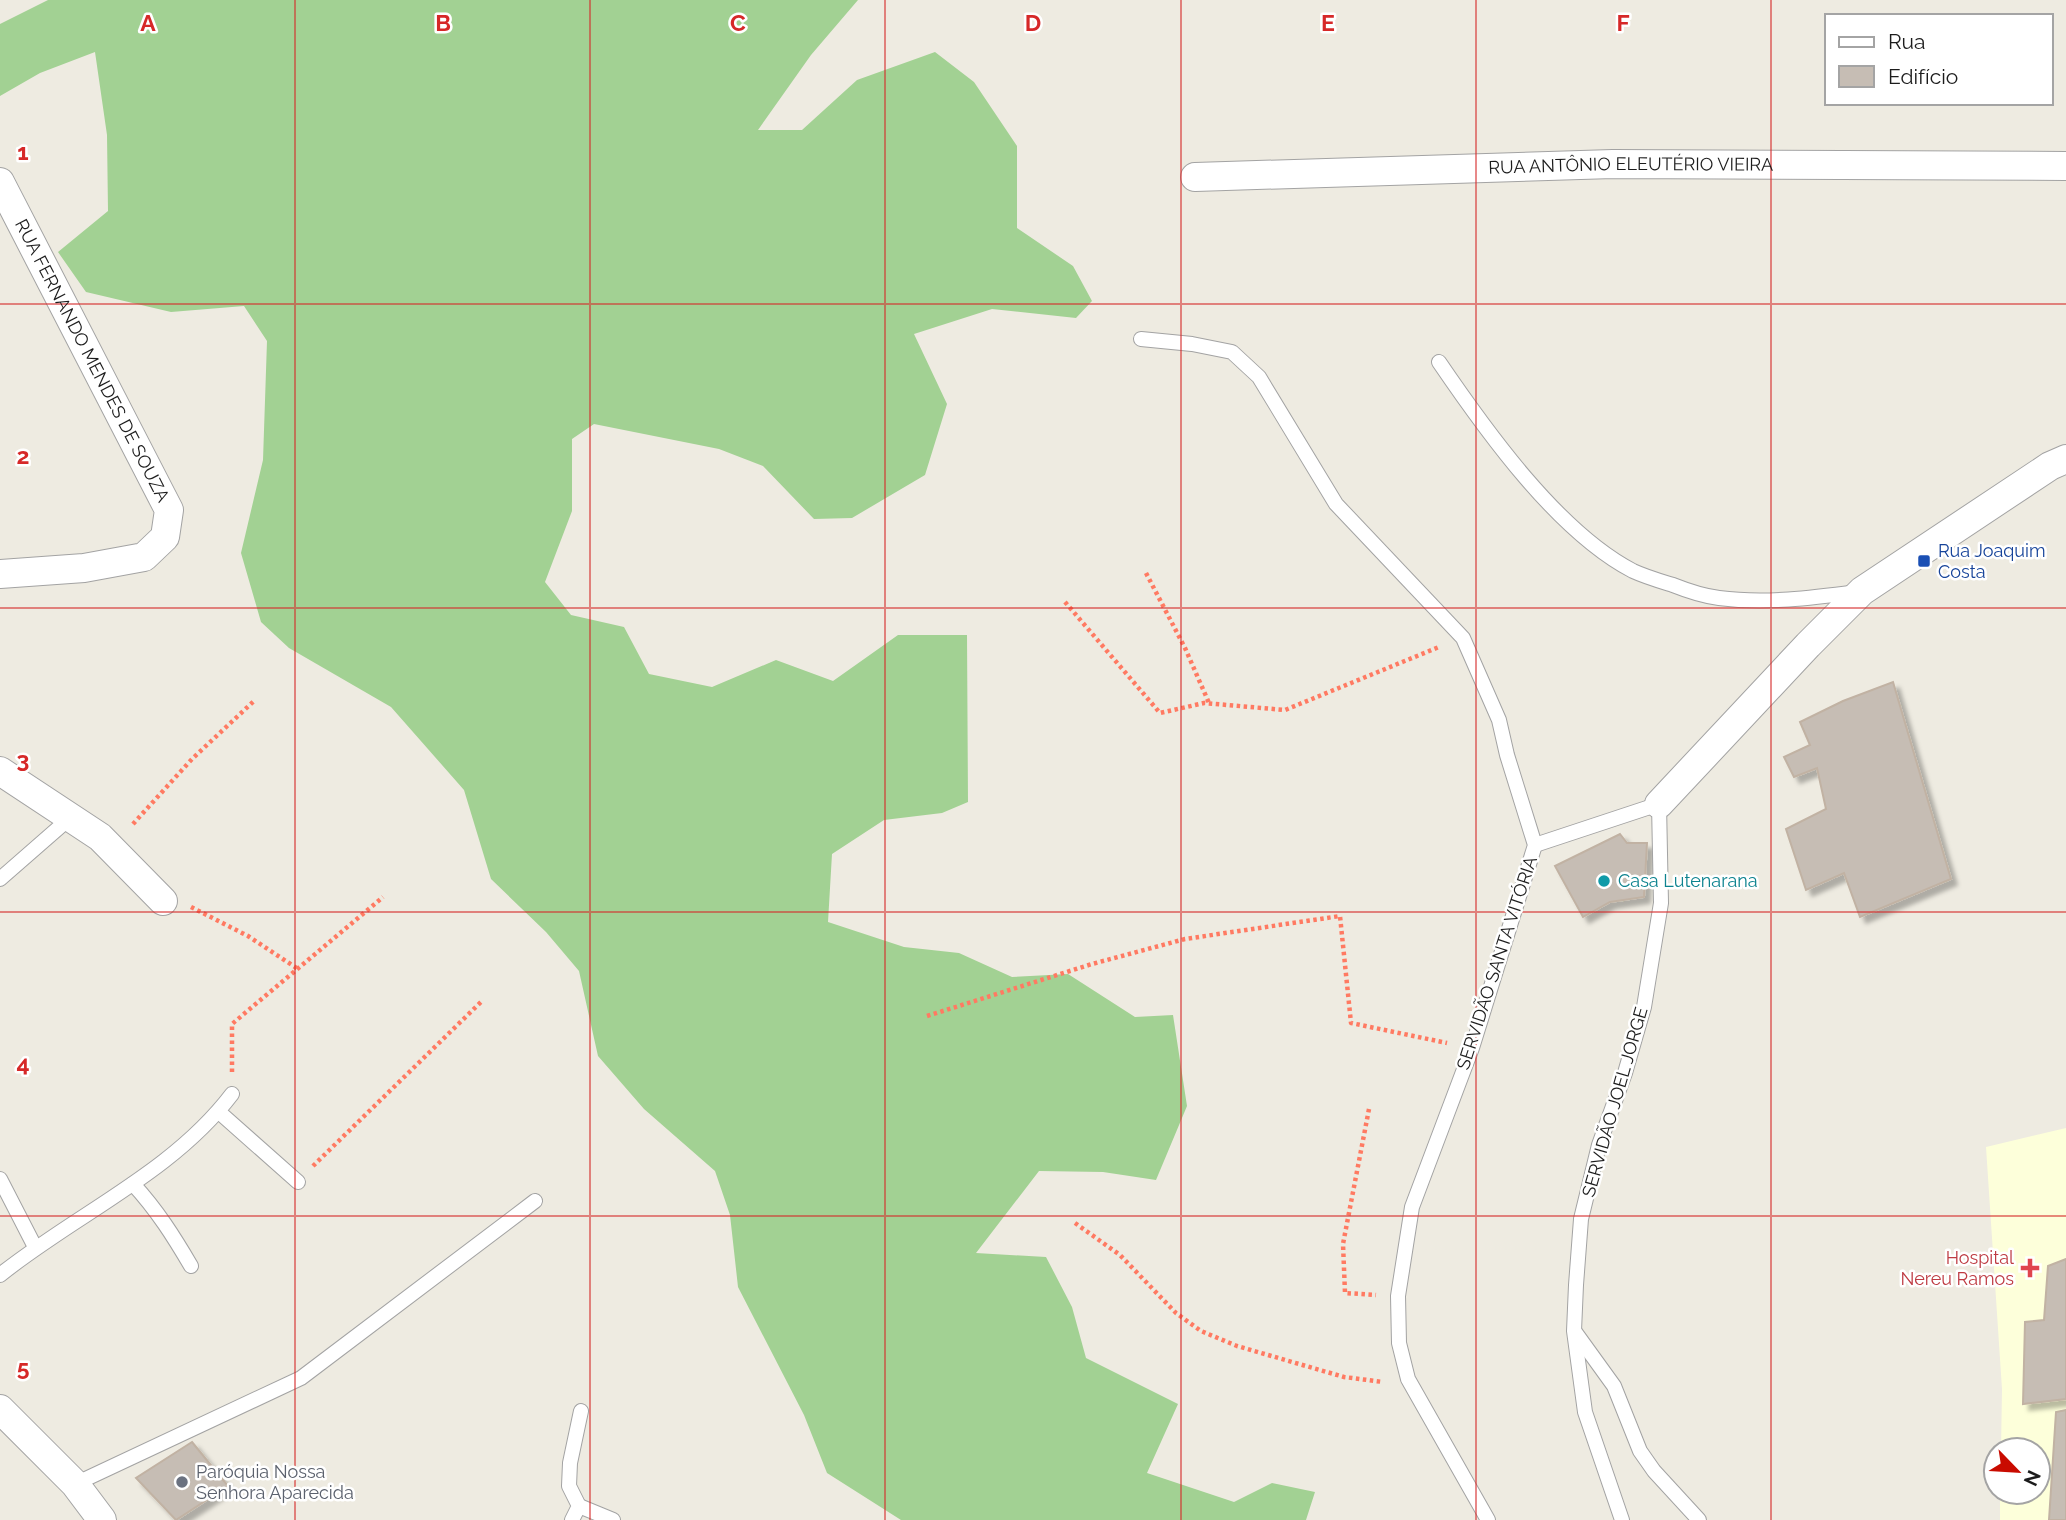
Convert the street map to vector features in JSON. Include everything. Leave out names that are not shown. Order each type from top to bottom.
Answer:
[{"type":"street","name":"RUA ANTÔNIO ELEUTÉRIO VIEIRA","points":[[1195,177],[1613,164],[2066,166]]},
{"type":"street","name":"RUA FERNANDO MENDES DE SOUZA","points":[[0,182],[169,510],[165,537],[144,557],[84,568],[0,574]]},
{"type":"street","points":[[1659,804],[1862,591],[2066,458]]},
{"type":"street","points":[[0,771],[100,837],[163,901]]},
{"type":"street","points":[[3,1419],[75,1485],[102,1520]]},
{"type":"lane","name":"SERVIDÃO SANTA VITÓRIA","points":[[1141,339],[1192,344],[1232,352],[1259,377],[1336,504],[1463,638],[1499,720],[1535,845],[1472,1048],[1412,1207],[1398,1296],[1399,1343],[1408,1379],[1488,1520]]},
{"type":"lane","points":[[1439,362],[1477,416],[1551,505],[1593,543],[1633,570],[1698,594],[1720,598],[1794,600],[1862,591]]},
{"type":"lane","points":[[1535,845],[1659,804]]},
{"type":"lane","name":"SERVIDÃO JOEL JORGE","points":[[1622,1520],[1585,1412],[1574,1331],[1581,1219],[1599,1144],[1625,1073],[1644,1007],[1661,903],[1659,804]]},
{"type":"lane","points":[[0,879],[71,817]]},
{"type":"lane","points":[[0,1275],[35,1247],[133,1184],[176,1151],[219,1112],[232,1094]]},
{"type":"lane","points":[[219,1112],[298,1182]]},
{"type":"lane","points":[[0,1178],[35,1247]]},
{"type":"lane","points":[[133,1184],[172,1233],[191,1266]]},
{"type":"lane","points":[[75,1485],[301,1378],[535,1201]]},
{"type":"lane","points":[[1574,1331],[1614,1386],[1640,1451],[1654,1471],[1699,1520]]},
{"type":"lane","points":[[581,1411],[570,1463],[569,1486],[579,1506],[613,1520]]},
{"type":"lane","points":[[572,1520],[579,1506]]},
{"type":"path","points":[[1146,573],[1185,648],[1210,704]]},
{"type":"path","points":[[1065,602],[1160,713],[1204,703],[1285,710],[1463,638]]},
{"type":"path","points":[[111,848],[192,760],[255,700]]},
{"type":"path","points":[[232,1094],[232,1024],[383,897]]},
{"type":"path","points":[[163,901],[202,911],[248,936],[298,969]]},
{"type":"path","points":[[927,1016],[1092,964],[1185,939],[1340,916],[1352,1023],[1472,1048]]},
{"type":"path","points":[[298,1182],[482,1000]]},
{"type":"path","points":[[1345,1293],[1343,1244],[1369,1109]]},
{"type":"path","points":[[1075,1223],[1120,1255],[1176,1313],[1201,1331],[1237,1346],[1344,1377],[1376,1383],[1408,1379]]},
{"type":"shaded area","name":"Hospital Nereu Ramos","points":[[2066,1128],[2066,1520],[2000,1520],[2000,1506],[2052,1506],[2052,1436],[2001,1436],[2002,1389],[1986,1147]]},
{"type":"green space","points":[[48,0],[858,0],[811,55],[758,130],[802,130],[857,80],[935,52],[974,82],[1017,146],[1017,228],[1073,266],[1092,301],[1076,318],[992,309],[914,334],[947,404],[925,475],[852,518],[814,519],[763,466],[719,449],[594,424],[572,439],[572,511],[545,582],[571,615],[624,627],[649,674],[712,687],[776,660],[833,681],[898,635],[967,635],[968,802],[942,813],[884,820],[832,854],[828,922],[904,947],[959,953],[1012,977],[1068,974],[1135,1017],[1173,1015],[1187,1106],[1156,1180],[1103,1172],[1039,1171],[976,1253],[1046,1257],[1072,1307],[1086,1358],[1178,1404],[1147,1473],[1234,1502],[1272,1483],[1315,1492],[1306,1520],[901,1520],[827,1473],[804,1415],[738,1287],[730,1215],[715,1171],[644,1109],[598,1056],[579,971],[546,932],[491,879],[464,790],[391,707],[289,648],[261,622],[241,553],[263,460],[267,341],[244,306],[171,312],[86,292],[58,252],[108,211],[107,135],[95,52],[40,73],[0,96],[0,24]]},
{"type":"building","points":[[1893,682],[1951,879],[1860,917],[1844,873],[1806,890],[1786,829],[1826,809],[1817,768],[1794,777],[1784,757],[1810,745],[1800,722],[1843,701]]},
{"type":"building","name":"Casa Lutenarana","points":[[1620,834],[1627,843],[1647,843],[1644,897],[1610,902],[1583,917],[1555,866]]},
{"type":"building","points":[[2066,1259],[2066,1399],[2023,1404],[2025,1322],[2044,1320],[2048,1266]]},
{"type":"building","points":[[2066,1410],[2066,1520],[2049,1520],[2056,1412]]},
{"type":"building","name":"Paróquia Nossa Senhora Aparecida","points":[[192,1442],[228,1486],[176,1520],[136,1478]]},
{"type":"place","name":"Rua Joaquim Costa","points":[[1924,561]]},
{"type":"place","name":"Casa Lutenarana","points":[[1604,881]]},
{"type":"place","name":"Hospital Nereu Ramos","points":[[2030,1268]]},
{"type":"place","name":"Paróquia Nossa Senhora Aparecida","points":[[182,1482]]}]
